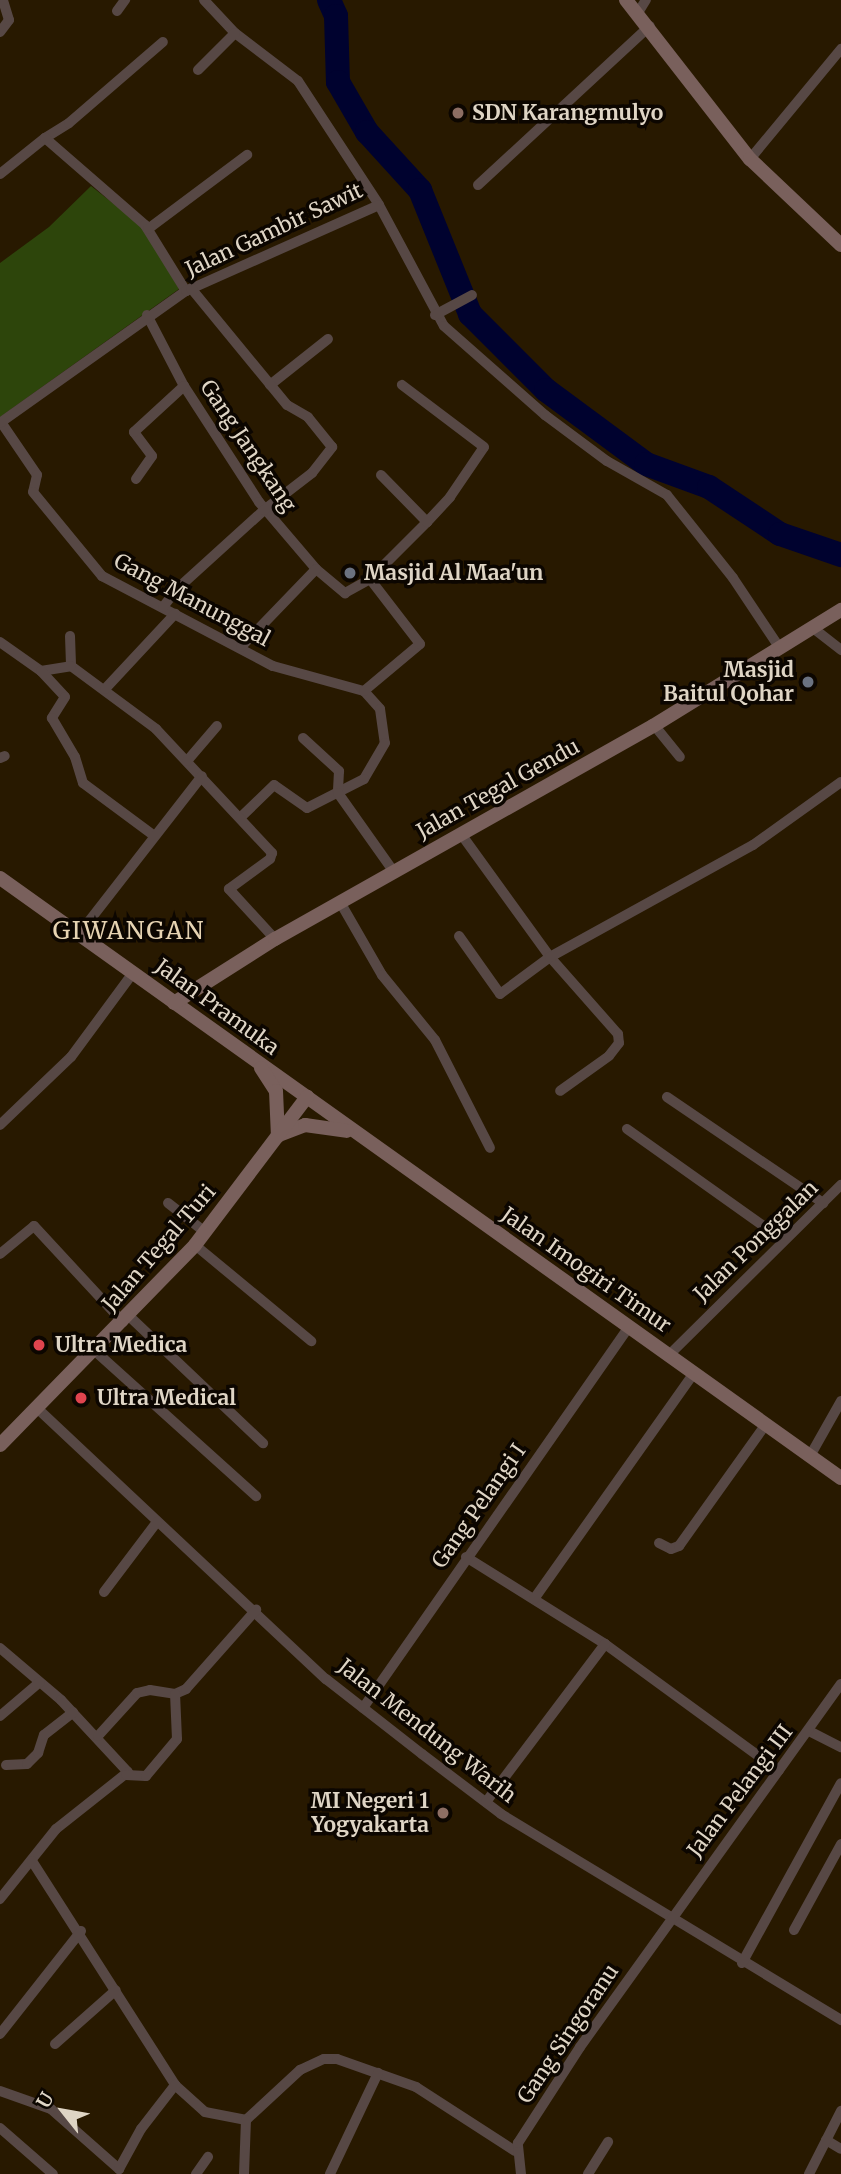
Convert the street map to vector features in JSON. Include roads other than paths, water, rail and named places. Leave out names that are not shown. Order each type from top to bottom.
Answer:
[{"type":"main road","points":[[626,0],[642,6],[650,26],[750,159],[841,245]]},
{"type":"main road","name":"Jalan Tegal Gendu","points":[[174,1003],[275,939],[654,725],[779,647],[838,614]]},
{"type":"main road","name":"Jalan Pramuka","points":[[0,878],[307,1097]]},
{"type":"main road","points":[[256,1061],[276,1091],[278,1136],[305,1125],[330,1125],[359,1134]]},
{"type":"main road","name":"Jalan Imogiri Timur","points":[[307,1097],[841,1478]]},
{"type":"main road","name":"Jalan Tegal Turi","points":[[0,1446],[195,1245],[307,1097]]},
{"type":"street","points":[[0,32],[9,20],[3,0]]},
{"type":"street","points":[[117,11],[125,0]]},
{"type":"street","name":"Jalan Gambir Sawit","points":[[1,423],[147,315],[188,290],[379,205],[298,80],[236,33],[204,0]]},
{"type":"street","points":[[478,185],[650,26]]},
{"type":"street","points":[[198,70],[236,33]]},
{"type":"street","points":[[0,174],[45,138],[69,123],[163,42]]},
{"type":"street","points":[[750,159],[841,49]]},
{"type":"street","points":[[831,63],[841,72]]},
{"type":"street","points":[[45,138],[148,229],[188,290],[294,412],[308,417],[330,443],[331,453],[177,589],[163,607]]},
{"type":"street","points":[[148,229],[247,155]]},
{"type":"street","points":[[379,205],[437,314],[545,415],[607,461],[667,495],[733,578],[779,647]]},
{"type":"street","points":[[437,314],[471,296]]},
{"type":"street","name":"Gang Jangkang","points":[[147,315],[184,386],[264,510],[316,569],[345,593],[370,579]]},
{"type":"street","points":[[270,385],[328,339]]},
{"type":"street","points":[[240,818],[277,784],[307,808],[332,792],[338,793],[364,779],[385,743],[380,709],[364,691],[420,644],[370,579],[450,497],[485,445],[402,385]]},
{"type":"street","points":[[136,479],[152,456],[134,432],[184,386]]},
{"type":"street","name":"Gang Manunggal","points":[[1,423],[37,475],[33,492],[84,558],[102,576],[273,666],[364,691]]},
{"type":"street","points":[[381,475],[427,522]]},
{"type":"street","points":[[241,648],[316,569]]},
{"type":"street","points":[[105,689],[175,614]]},
{"type":"street","points":[[813,628],[841,650]]},
{"type":"street","points":[[69,636],[71,666]]},
{"type":"street","points":[[0,642],[41,671],[65,697],[52,718],[75,757],[83,783],[152,834]]},
{"type":"street","points":[[41,671],[71,666],[129,705],[202,776],[240,818],[272,856],[229,889],[275,939]]},
{"type":"street","points":[[654,725],[680,757]]},
{"type":"street","points":[[187,761],[217,726]]},
{"type":"street","points":[[303,738],[339,771],[338,793],[394,872]]},
{"type":"street","points":[[79,934],[152,834],[202,776]]},
{"type":"street","points":[[459,936],[500,994],[550,957],[753,845],[841,782]]},
{"type":"street","points":[[461,834],[550,957],[619,1039],[609,1056],[560,1091]]},
{"type":"street","points":[[340,902],[382,975],[435,1040],[489,1148]]},
{"type":"street","points":[[0,1125],[71,1057],[133,973]]},
{"type":"street","points":[[667,1097],[823,1203]]},
{"type":"street","points":[[626,1129],[783,1240]]},
{"type":"street","name":"Jalan Ponggalan","points":[[669,1355],[841,1185]]},
{"type":"street","points":[[168,1203],[205,1232]]},
{"type":"street","points":[[0,1254],[34,1226],[126,1319],[263,1443]]},
{"type":"street","points":[[195,1245],[312,1341]]},
{"type":"street","name":"Gang Pelangi I","points":[[363,1708],[629,1326]]},
{"type":"street","points":[[95,1350],[256,1496]]},
{"type":"street","points":[[534,1600],[694,1373]]},
{"type":"street","points":[[810,1455],[841,1401]]},
{"type":"street","name":"Jalan Mendung Warih","points":[[38,1409],[157,1522],[363,1708],[485,1802],[670,1920],[841,2020]]},
{"type":"street","points":[[659,1543],[671,1549],[679,1546],[766,1424]]},
{"type":"street","points":[[103,1592],[157,1522]]},
{"type":"street","points":[[466,1558],[606,1644],[779,1770]]},
{"type":"street","points":[[97,1736],[137,1693],[150,1690],[175,1694],[186,1689],[256,1610]]},
{"type":"street","points":[[485,1802],[606,1644]]},
{"type":"street","points":[[0,1648],[74,1712],[127,1767],[126,1775]]},
{"type":"street","points":[[0,1716],[40,1682]]},
{"type":"street","name":"Jalan Pelangi III","points":[[670,1920],[841,1684]]},
{"type":"street","points":[[0,1899],[33,1861],[52,1833],[126,1775],[146,1776],[177,1740],[175,1694]]},
{"type":"street","points":[[6,1765],[27,1764],[38,1753],[44,1735],[74,1712]]},
{"type":"street","points":[[809,1731],[841,1748]]},
{"type":"street","points":[[742,1963],[841,1783]]},
{"type":"street","points":[[794,1930],[841,1844]]},
{"type":"street","points":[[33,1861],[81,1931],[175,2085],[205,2112],[246,2120]]},
{"type":"street","name":"Gang Singoranu","points":[[516,2151],[580,2047],[670,1920]]},
{"type":"street","points":[[0,2034],[81,1931]]},
{"type":"street","points":[[55,2044],[116,1990]]},
{"type":"street","points":[[244,2174],[246,2120],[300,2070],[324,2059],[378,2073],[416,2087],[516,2151],[521,2174]]},
{"type":"street","points":[[330,2174],[378,2073]]},
{"type":"street","points":[[1,2096],[31,2099],[51,2109],[117,2171],[141,2129],[175,2085]]},
{"type":"street","points":[[809,2174],[841,2110]]},
{"type":"street","points":[[0,2128],[53,2174]]},
{"type":"street","points":[[826,2140],[841,2149]]},
{"type":"street","points":[[588,2174],[608,2142]]},
{"type":"street","points":[[196,2174],[208,2157]]},
{"type":"waterway","points":[[329,0],[336,16],[338,82],[367,132],[420,190],[470,314],[546,390],[646,464],[709,487],[780,534],[841,555]]},
{"type":"place","name":"SDN Karangmulyo","points":[[458,113]]},
{"type":"place","name":"Masjid Al Maa'un","points":[[350,573]]},
{"type":"place","name":"Masjid Baitul Qohar","points":[[808,682]]},
{"type":"place","name":"Ultra Medica","points":[[39,1345]]},
{"type":"place","name":"Ultra Medical","points":[[81,1398]]},
{"type":"place","name":"MI Negeri 1 Yogyakarta","points":[[443,1813]]},
{"type":"district","name":"GIWANGAN","points":[[129,931]]}]
